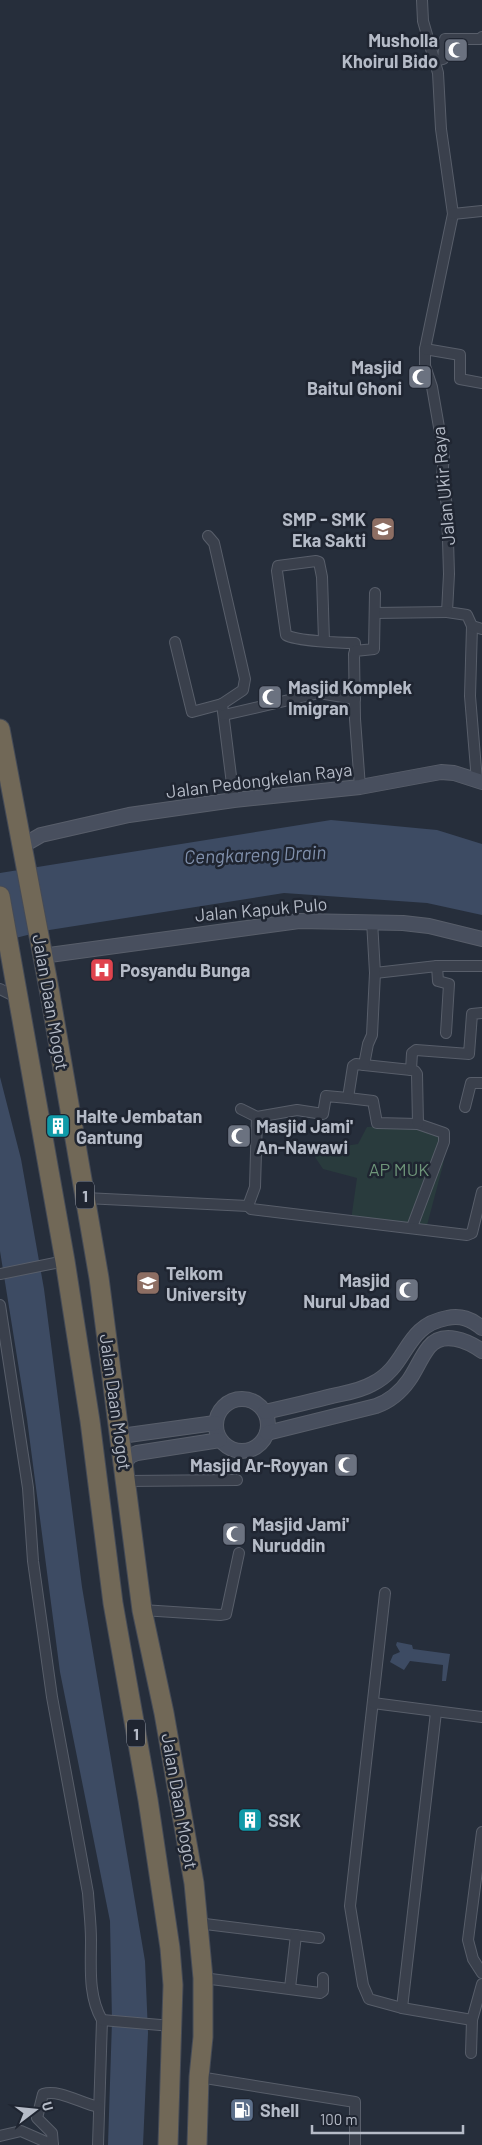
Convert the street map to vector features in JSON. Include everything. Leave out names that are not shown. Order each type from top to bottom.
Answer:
[{"type":"highway","name":"Jalan Daan Mogot","points":[[0,729],[99,1278],[121,1436],[142,1610],[180,1797],[194,1883],[203,1978],[203,2037],[199,2077],[197,2145]]},
{"type":"highway","name":"Jalan Daan Mogot","points":[[0,896],[18,998],[57,1263],[92,1441],[113,1603],[148,1800],[170,1948],[173,1985],[167,2025],[168,2145]]},
{"type":"highway","points":[[92,1441],[121,1436]]},
{"type":"highway","points":[[113,1603],[123,1607],[132,1605],[142,1610],[134,1618],[125,1620],[117,1626]]},
{"type":"main road","name":"Jalan Pedongkelan Raya","points":[[21,842],[41,835],[129,814],[234,800],[360,787],[441,772],[454,773],[479,782]]},
{"type":"main road","name":"Jalan Kapuk Pulo","points":[[42,956],[280,923],[372,922],[429,926],[482,939]]},
{"type":"main road","points":[[264,1412],[357,1390],[376,1383],[397,1364],[416,1334],[425,1325],[434,1320],[461,1316],[475,1322],[482,1328]]},
{"type":"main road","points":[[267,1433],[387,1402],[406,1384],[429,1346],[435,1342],[454,1338],[463,1340],[482,1351]]},
{"type":"main road","points":[[246,1399],[253,1402],[264,1412],[267,1419],[267,1433],[257,1447],[241,1452],[225,1446],[220,1440],[215,1423],[222,1408],[236,1400],[246,1399]]},
{"type":"main road","points":[[121,1436],[215,1423]]},
{"type":"main road","points":[[125,1473],[130,1456],[137,1453],[220,1440]]},
{"type":"street","name":"Jalan Ukir Raya","points":[[422,0],[423,21],[438,73],[441,128],[453,214],[425,349],[425,366],[432,387],[444,456],[442,476],[446,506],[447,612]]},
{"type":"street","points":[[435,61],[442,59],[445,39],[480,39],[482,37]]},
{"type":"street","points":[[453,214],[482,211]]},
{"type":"street","points":[[425,349],[459,355],[461,357],[460,379],[482,383]]},
{"type":"street","points":[[208,536],[214,543],[245,679],[243,690],[223,710]]},
{"type":"street","points":[[324,641],[322,577],[319,562],[278,566],[286,635],[296,639],[324,641],[355,643],[354,699],[360,787]]},
{"type":"street","points":[[355,650],[374,650],[375,593]]},
{"type":"street","points":[[375,614],[447,612],[467,615],[477,627],[470,696],[479,782]]},
{"type":"street","points":[[175,642],[192,712],[223,710],[319,693],[354,699]]},
{"type":"street","points":[[223,710],[234,800]]},
{"type":"street","points":[[364,1065],[368,1044],[372,1035],[375,972],[372,922]]},
{"type":"street","points":[[375,972],[437,966],[482,966]]},
{"type":"street","points":[[437,966],[438,981],[449,984],[446,1033]]},
{"type":"street","points":[[0,989],[18,998]]},
{"type":"street","points":[[411,1070],[412,1053],[415,1051],[469,1054],[475,1046],[472,1014],[482,1014]]},
{"type":"street","points":[[348,1098],[354,1065],[415,1071],[418,1124]]},
{"type":"street","points":[[465,1107],[472,1083],[482,1083]]},
{"type":"street","points":[[241,1109],[257,1116],[298,1110],[323,1114],[326,1096],[348,1098],[373,1101],[378,1123],[418,1124],[444,1133],[444,1142],[412,1227]]},
{"type":"street","points":[[248,1206],[255,1187],[257,1116]]},
{"type":"street","points":[[85,1198],[248,1206],[251,1209],[470,1234],[482,1192]]},
{"type":"street","points":[[1,1274],[57,1263]]},
{"type":"street","points":[[0,1305],[28,1488],[33,1561],[52,1698],[84,1870],[90,1920],[91,1972],[96,2010],[105,2020],[167,2025]]},
{"type":"street","points":[[125,1473],[238,1480]]},
{"type":"street","points":[[142,1610],[226,1614],[239,1552]]},
{"type":"street","points":[[385,1593],[350,1906],[365,1993],[369,1999],[402,2008],[472,2020]]},
{"type":"street","points":[[373,1703],[482,1717]]},
{"type":"street","points":[[402,2008],[436,1712]]},
{"type":"street","points":[[482,1832],[468,1940],[473,1959],[482,1974]]},
{"type":"street","points":[[197,1923],[319,1938]]},
{"type":"street","points":[[290,1988],[296,1935]]},
{"type":"street","points":[[203,1978],[321,1993],[323,1991],[323,1978]]},
{"type":"street","points":[[471,2053],[472,2020],[482,1984]]},
{"type":"street","points":[[98,2145],[105,2020]]},
{"type":"street","points":[[199,2077],[355,2102],[355,2145]]},
{"type":"street","points":[[0,2136],[21,2131],[53,2145],[52,2133],[36,2118],[43,2094],[58,2094],[87,2105],[99,2107]]},
{"type":"green space","name":"AP MUK","points":[[367,1127],[420,1127],[448,1134],[443,1165],[426,1229],[351,1220],[357,1178],[323,1169],[315,1157],[324,1149],[358,1144]]},
{"type":"water","name":"Cengkareng Drain","points":[[331,820],[437,830],[482,844],[482,915],[427,903],[284,893],[43,931],[0,942],[0,873]]},
{"type":"water","points":[[0,1077],[21,1159],[44,1289],[82,1587],[145,1961],[148,2033],[143,2145],[108,2145],[112,2021],[110,1921],[60,1672],[27,1419],[0,1251]]},
{"type":"water","points":[[397,1642],[412,1645],[413,1649],[450,1654],[446,1681],[442,1681],[443,1665],[410,1661],[404,1670],[390,1662],[393,1655],[400,1652],[396,1645]]},
{"type":"place","name":"Musholla Khoirul Bido","points":[[456,50]]},
{"type":"place","name":"Masjid Baitul Ghoni","points":[[420,377]]},
{"type":"place","name":"SMP - SMK Eka Sakti","points":[[383,529]]},
{"type":"place","name":"Masjid Komplek Imigran","points":[[270,697]]},
{"type":"place","name":"Posyandu Bunga","points":[[102,970]]},
{"type":"place","name":"Halte Jembatan Gantung","points":[[58,1126]]},
{"type":"place","name":"Masjid Jami' An-Nawawi","points":[[239,1136]]},
{"type":"place","name":"Telkom University","points":[[148,1283]]},
{"type":"place","name":"Masjid Nurul Jbad","points":[[407,1290]]},
{"type":"place","name":"Masjid Ar-Royyan","points":[[346,1465]]},
{"type":"place","name":"Masjid Jami' Nuruddin","points":[[234,1534]]},
{"type":"place","name":"SSK","points":[[250,1820]]},
{"type":"place","name":"Shell","points":[[242,2110]]}]
